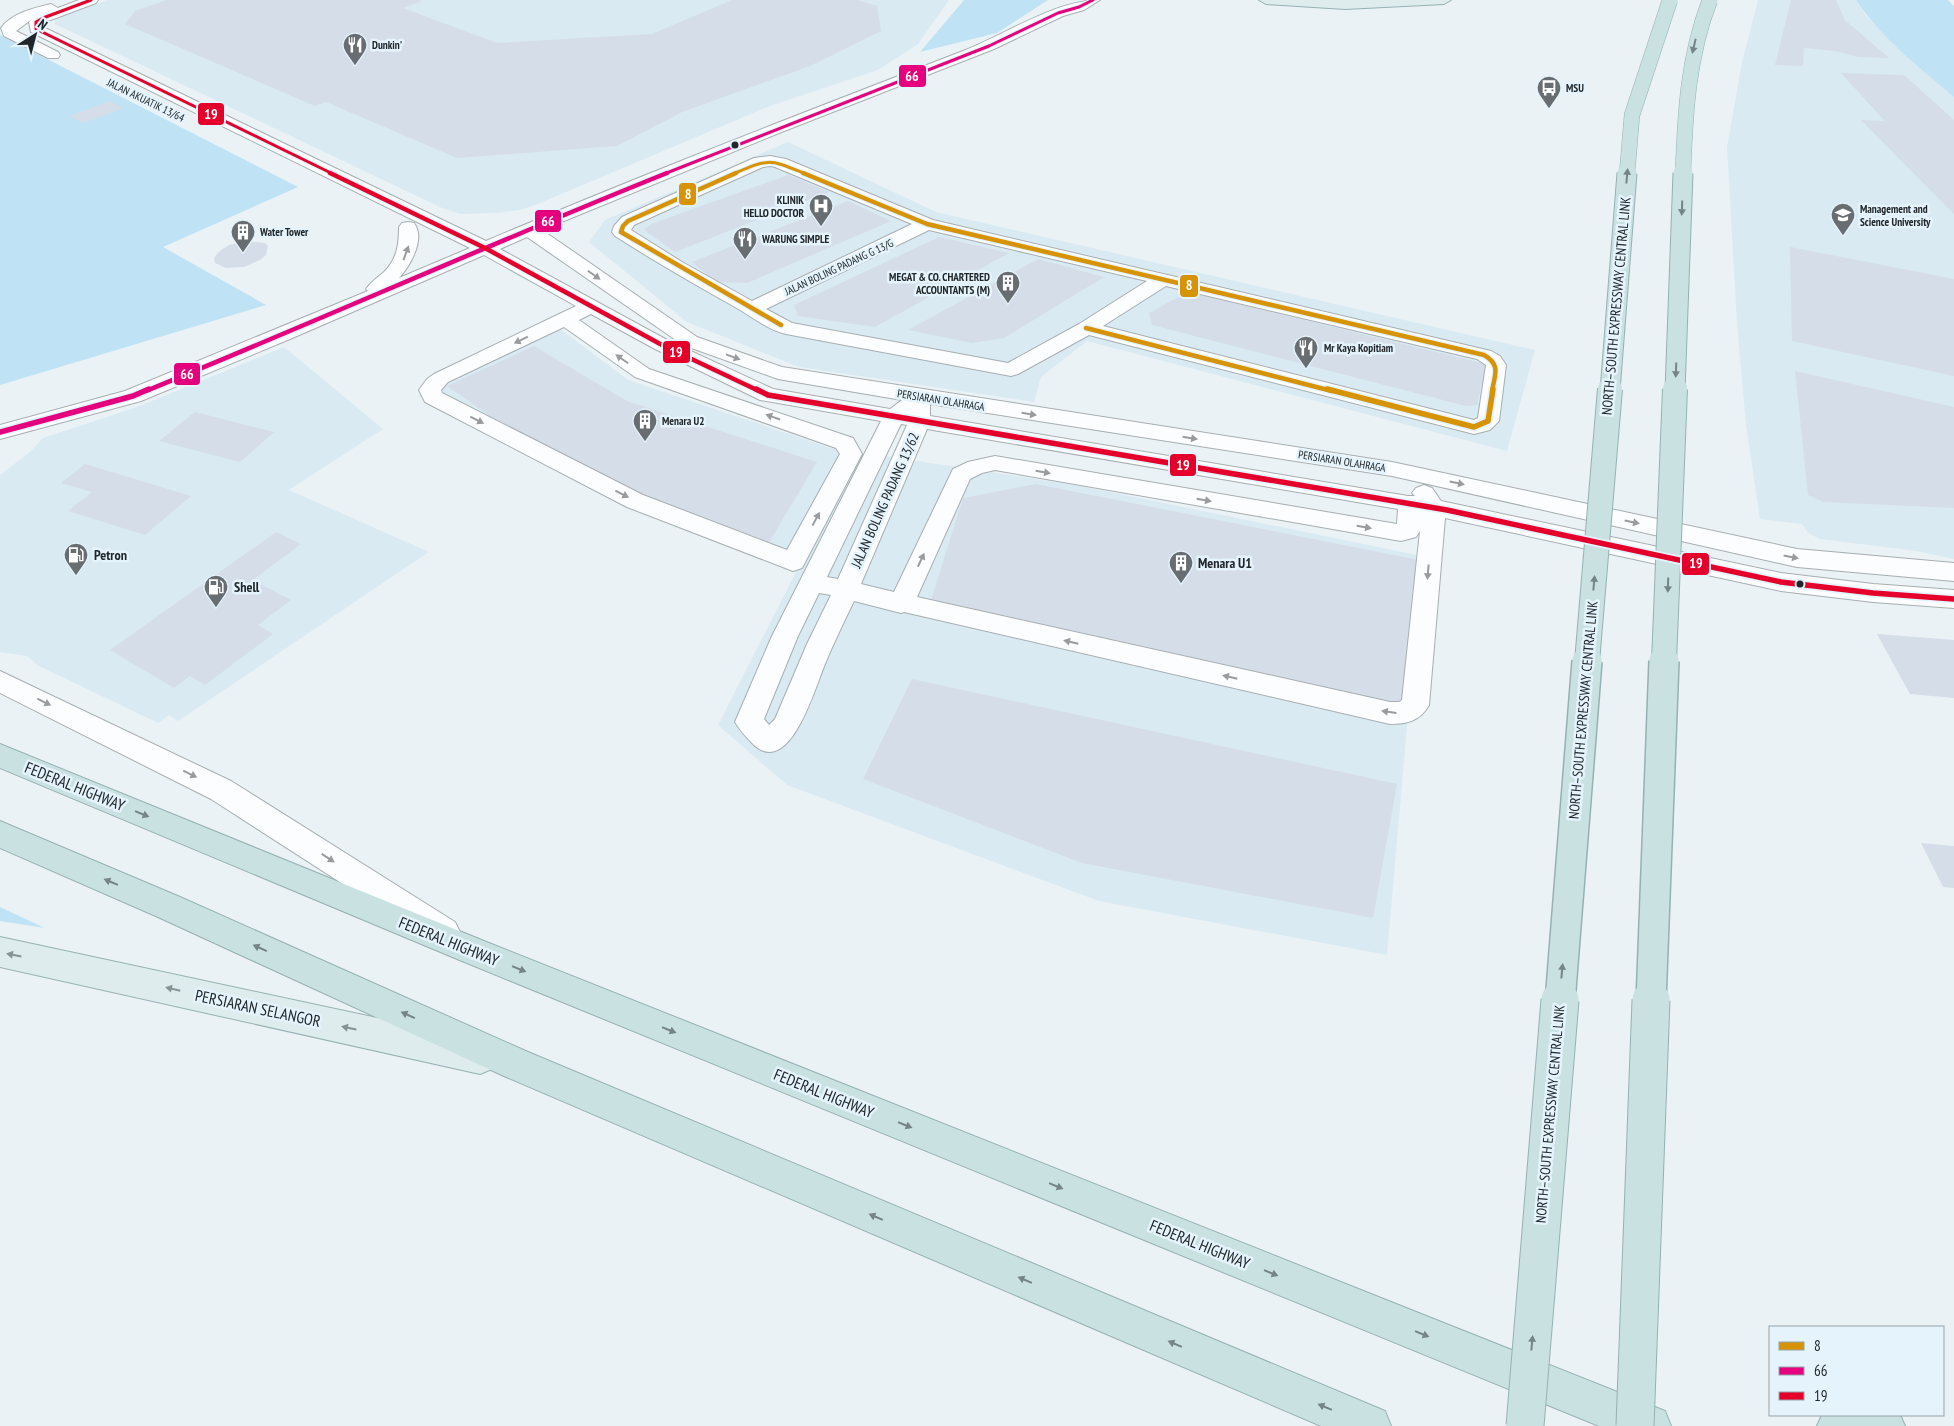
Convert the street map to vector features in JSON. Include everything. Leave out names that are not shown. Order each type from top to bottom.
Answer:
[{"type":"highway","name":"NORTH–SOUTH EXPRESSWAY CENTRAL LINK","points":[[1525,1426],[1632,115],[1670,0]]},
{"type":"highway","points":[[1635,1426],[1685,125],[1691,61],[1700,25],[1710,0]]},
{"type":"highway","name":"FEDERAL HIGHWAY","points":[[0,756],[473,951],[1650,1426]]},
{"type":"highway","points":[[0,834],[169,907],[516,1064],[1370,1426]]},
{"type":"highway","points":[[1838,1426],[1857,1421],[1884,1426]]},
{"type":"main road","points":[[1266,0],[1345,5],[1444,0]]},
{"type":"main road","name":"PERSIARAN SELANGOR","points":[[0,952],[516,1064]]},
{"type":"street","points":[[70,64],[10,34],[8,28],[22,18],[81,0]]},
{"type":"street","name":"JALAN AKUATIK 13/64","points":[[91,0],[43,18],[36,22],[36,29],[485,248]]},
{"type":"street","points":[[1058,13],[1071,0]]},
{"type":"street","points":[[0,432],[133,396],[576,209],[989,46],[1058,13],[1079,7],[1093,0]]},
{"type":"street","name":"JALAN AKUATIK 13/64","points":[[168,111],[466,256]]},
{"type":"street","points":[[1086,328],[1474,427],[1482,425],[1488,420],[1496,365],[1484,355],[927,224],[780,163],[760,162],[628,221],[623,226],[621,232],[750,309],[786,328],[1003,389],[1086,328],[1162,280]]},
{"type":"street","points":[[554,247],[555,236],[563,223],[576,209]]},
{"type":"street","points":[[426,218],[455,228],[478,230],[535,226]]},
{"type":"street","name":"JALAN BOLING PADANG G 13/G","points":[[750,309],[927,224]]},
{"type":"street","name":"PERSIARAN OLAHRAGA","points":[[535,226],[554,247],[690,341],[778,373],[920,396],[1003,389],[1392,469],[1797,558],[1954,572]]},
{"type":"street","points":[[373,296],[400,266],[409,249],[408,227]]},
{"type":"street","name":"PERSIARAN OLAHRAGA","points":[[485,248],[662,345],[768,395],[919,422],[1410,503],[1781,582],[1873,593],[1954,599]]},
{"type":"street","points":[[373,296],[406,290],[470,267],[513,262]]},
{"type":"street","points":[[564,318],[642,373],[845,442],[851,454],[794,562],[635,501],[433,397],[430,390],[434,383],[441,378],[564,318],[592,306]]},
{"type":"street","name":"JALAN BOLING PADANG 13/62","points":[[920,396],[919,422],[846,590],[820,644],[786,726],[769,742],[748,722],[785,636],[876,458],[894,417],[920,396]]},
{"type":"street","points":[[822,405],[836,414],[876,458]]},
{"type":"street","points":[[900,604],[961,474],[976,467],[995,463],[1402,533],[1408,532],[1410,503]]},
{"type":"street","points":[[811,582],[900,604],[1390,713],[1405,713],[1415,705],[1434,508],[1417,484],[1392,469]]},
{"type":"street","points":[[785,636],[820,644]]},
{"type":"street","points":[[0,681],[221,790],[473,951]]},
{"type":"shaded area","points":[[108,0],[949,0],[918,44],[878,70],[770,106],[533,206],[495,213],[460,214],[442,208],[55,24],[55,19],[65,14]]},
{"type":"shaded area","points":[[964,0],[1048,0],[997,33],[920,52]]},
{"type":"shaded area","name":"Management and Science University","points":[[1758,0],[1856,0],[1866,16],[1900,50],[1954,97],[1954,559],[1916,551],[1820,539],[1808,533],[1802,524],[1760,519],[1746,425],[1737,324],[1727,147],[1742,62]]},
{"type":"shaded area","points":[[1856,0],[1948,0],[1954,6],[1954,97],[1889,40]]},
{"type":"shaded area","points":[[0,35],[298,187],[163,247],[266,305],[0,385]]},
{"type":"shaded area","points":[[788,142],[936,212],[1535,350],[1507,451],[1087,341],[1041,377],[1034,402],[799,367],[687,322],[589,242],[605,220]]},
{"type":"shaded area","points":[[559,328],[628,380],[831,448],[1076,485],[1422,556],[1387,955],[1099,901],[787,785],[718,725],[796,572],[610,498],[418,396]]},
{"type":"shaded area","points":[[284,347],[383,429],[289,490],[429,552],[178,721],[169,715],[158,723],[39,666],[27,656],[0,652],[0,475],[30,452],[43,438],[137,407]]},
{"type":"shaded area","points":[[0,907],[45,928],[0,921]]},
{"type":"building","points":[[167,0],[419,0],[422,1],[403,8],[497,43],[652,34],[732,0],[857,0],[877,6],[881,31],[810,66],[682,112],[617,146],[457,158],[326,102],[315,106],[125,24],[135,11]]},
{"type":"building","points":[[1791,0],[1836,0],[1845,20],[1889,58],[1858,57],[1835,51],[1804,48],[1803,66],[1775,65]]},
{"type":"building","points":[[1841,73],[1904,75],[1954,120],[1954,214],[1861,120],[1885,121]]},
{"type":"building","points":[[110,101],[124,108],[83,123],[69,116]]},
{"type":"building","points":[[788,175],[829,192],[675,252],[644,230],[651,224]]},
{"type":"building","points":[[848,201],[891,221],[747,283],[716,282],[692,262]]},
{"type":"building","points":[[939,237],[1009,253],[875,327],[798,316],[794,305]]},
{"type":"building","name":"Water Tower","points":[[248,241],[265,243],[268,246],[266,255],[260,260],[244,267],[226,268],[215,263],[214,259],[221,250],[229,245]]},
{"type":"building","points":[[1790,247],[1954,279],[1954,376],[1792,341]]},
{"type":"building","name":"MEGAT & CO. CHARTERED ACCOUNTANTS (M)","points":[[1038,259],[1104,277],[1004,338],[972,343],[908,330]]},
{"type":"building","points":[[1188,292],[1486,364],[1477,405],[1466,406],[1152,325],[1149,313]]},
{"type":"building","name":"Menara U2","points":[[534,346],[627,401],[817,462],[768,544],[638,494],[497,421],[447,386]]},
{"type":"building","points":[[1795,371],[1954,407],[1954,508],[1823,502],[1808,495]]},
{"type":"building","points":[[195,412],[274,432],[240,462],[159,441]]},
{"type":"building","points":[[85,464],[191,496],[145,535],[68,511],[92,492],[61,483]]},
{"type":"building","name":"Menara U1","points":[[1036,484],[1429,562],[1404,708],[929,607],[963,498]]},
{"type":"building","points":[[276,532],[301,544],[253,580],[291,600],[258,625],[273,634],[205,685],[190,676],[174,688],[110,650]]},
{"type":"building","points":[[1877,634],[1954,640],[1954,698],[1910,694]]},
{"type":"building","points":[[912,679],[1397,784],[1373,918],[1082,863],[863,779]]},
{"type":"building","points":[[1921,843],[1954,846],[1954,888],[1943,887]]},
{"type":"transit line","name":"19","points":[[91,0],[43,18],[36,22],[36,29],[485,248],[662,345],[768,395],[1447,510],[1781,582],[1873,593],[1954,599]]},
{"type":"transit line","name":"66","points":[[0,432],[133,396],[283,335],[576,209],[989,46],[1058,13],[1079,7],[1093,0]]},
{"type":"transit line","name":"8","points":[[781,325],[621,232],[623,226],[628,221],[760,162],[780,163],[927,224],[1484,355],[1493,360],[1496,365],[1488,421],[1474,427],[1086,328]]},
{"type":"place","name":"Dunkin'","points":[[355,66]]},
{"type":"place","name":"MSU","points":[[1549,109]]},
{"type":"place","name":"KLINIK HELLO DOCTOR","points":[[821,227]]},
{"type":"place","name":"Management and Science University","points":[[1843,236]]},
{"type":"place","name":"Water Tower","points":[[243,253]]},
{"type":"place","name":"WARUNG SIMPLE","points":[[745,260]]},
{"type":"place","name":"MEGAT & CO. CHARTERED ACCOUNTANTS (M)","points":[[1008,304]]},
{"type":"place","name":"Mr Kaya Kopitiam","points":[[1306,369]]},
{"type":"place","name":"Menara U2","points":[[645,442]]},
{"type":"place","name":"Petron","points":[[76,576]]},
{"type":"place","name":"Menara U1","points":[[1181,584]]},
{"type":"place","name":"Shell","points":[[216,608]]}]
